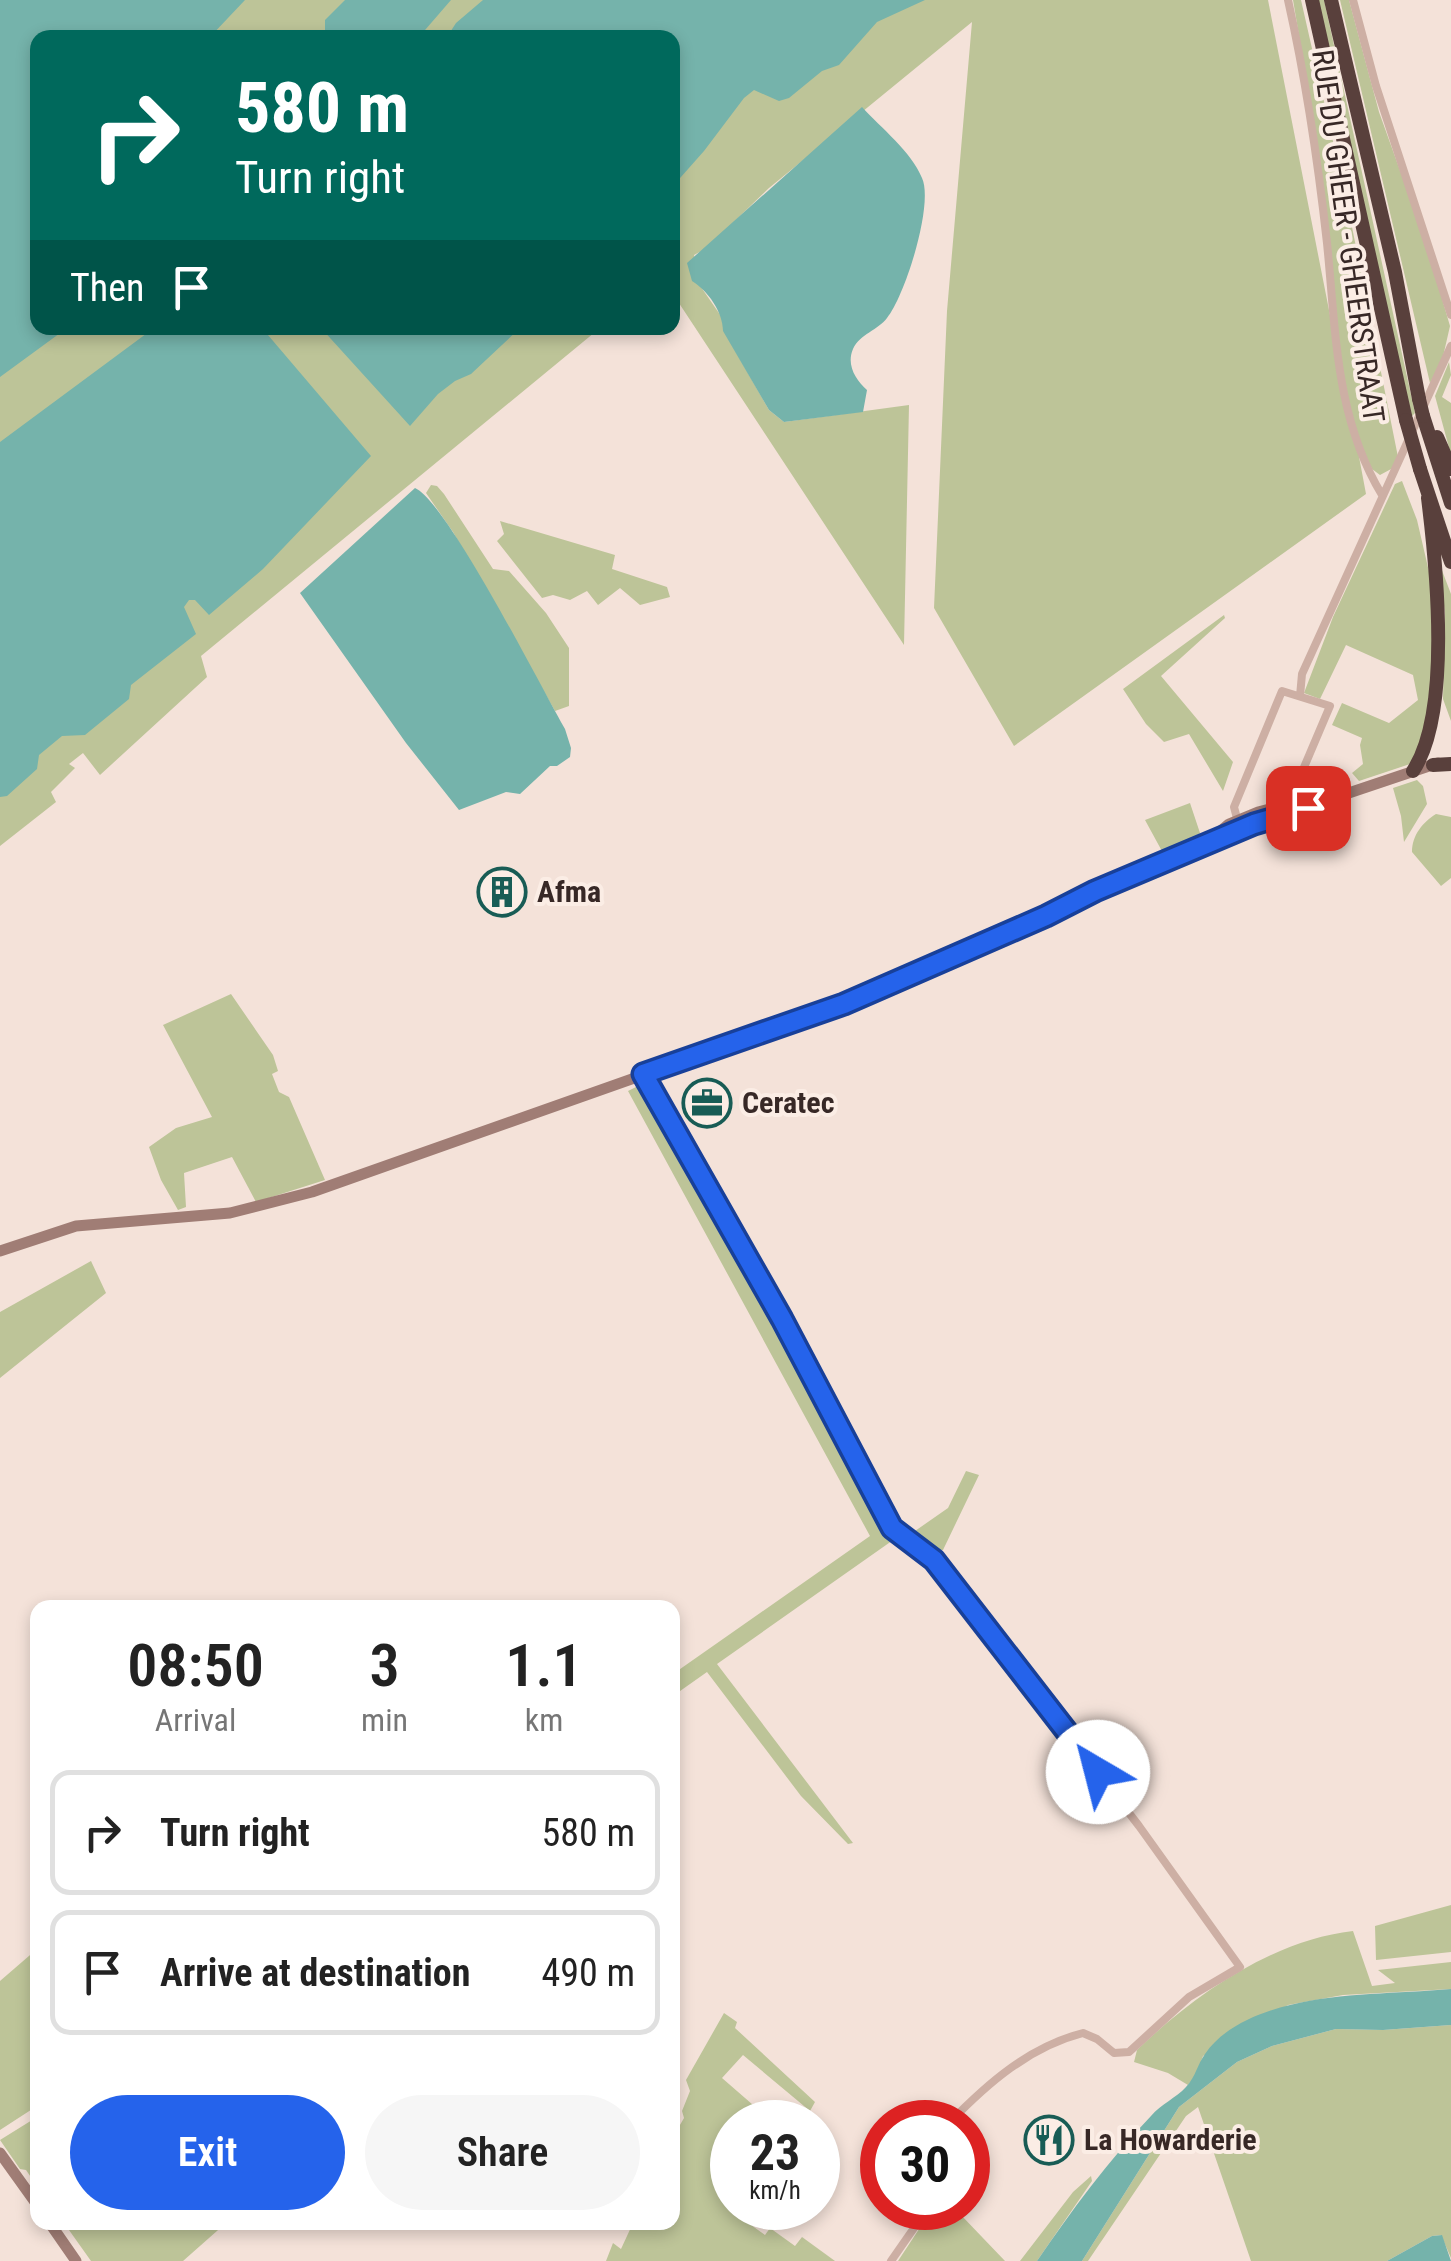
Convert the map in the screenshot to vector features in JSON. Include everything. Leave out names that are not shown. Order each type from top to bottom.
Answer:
[{"type":"highway","points":[[1312,0],[1406,420],[1451,562]]},
{"type":"highway","points":[[1331,0],[1396,272],[1423,416],[1436,446],[1451,503]]},
{"type":"highway","points":[[1436,446],[1451,469]]},
{"type":"highway","points":[[1413,771],[1430,744],[1439,701],[1443,644],[1428,498]]},
{"type":"highway","points":[[1439,701],[1446,720]]},
{"type":"highway","points":[[1433,765],[1451,761]]},
{"type":"main road","points":[[1241,824],[1312,806],[1433,765]]},
{"type":"main road","points":[[0,1251],[49,1232],[84,1225],[203,1217],[282,1201],[844,1004],[1095,891],[1197,850],[1264,810],[1312,806]]},
{"type":"main road","points":[[0,2153],[30,2195]]},
{"type":"main road","points":[[55,2230],[76,2261]]},
{"type":"street","name":"RUE DU GHEER - GHEERSTRAAT","points":[[1288,0],[1302,62],[1340,381],[1353,436],[1382,495]]},
{"type":"street","points":[[1353,0],[1376,86],[1451,315]]},
{"type":"street","points":[[1300,696],[1302,674],[1451,346]]},
{"type":"street","points":[[1241,824],[1234,807],[1282,691],[1330,706],[1288,805]]},
{"type":"street","points":[[643,1074],[782,1319],[892,1528],[934,1560],[1082,1750],[1240,1967],[1189,1997],[1129,2052],[1114,2053],[1083,2033],[1034,2050],[976,2100]]},
{"type":"street","points":[[891,2261],[913,2230]]},
{"type":"green space","points":[[0,0],[1268,0],[1340,366],[1314,125],[1293,0],[1301,0],[1398,457],[1393,468],[1380,475],[1372,469],[1354,430],[1366,494],[1014,746],[934,608],[947,311],[972,22],[769,188],[707,248],[694,255],[701,287],[723,319],[724,331],[769,410],[784,422],[909,405],[904,645],[680,305],[680,30],[30,30],[30,335],[591,335],[201,656],[207,677],[100,775],[83,753],[69,764],[75,768],[51,792],[56,802],[0,846]]},
{"type":"green space","points":[[1317,0],[1324,0],[1415,413],[1410,418]]},
{"type":"green space","points":[[1340,0],[1349,0],[1379,112],[1425,240],[1450,326],[1442,361],[1430,383]]},
{"type":"green space","points":[[1449,362],[1451,375],[1442,397],[1451,403],[1451,455],[1435,396]]},
{"type":"green space","points":[[1402,481],[1417,520],[1433,589],[1433,704],[1413,763],[1359,781],[1352,773],[1363,764],[1362,738],[1332,725],[1342,703],[1389,723],[1418,700],[1413,675],[1346,645],[1320,699],[1304,693],[1333,617],[1395,484]]},
{"type":"green space","points":[[431,485],[444,494],[493,569],[509,571],[546,613],[569,648],[569,706],[555,711],[453,532],[426,493]]},
{"type":"green space","points":[[500,521],[615,555],[612,569],[667,587],[670,597],[640,605],[620,588],[598,605],[587,591],[570,600],[553,595],[542,598],[497,541],[504,534]]},
{"type":"green space","points":[[1438,560],[1451,594],[1451,721],[1443,699],[1445,613]]},
{"type":"green space","points":[[1224,615],[1161,676],[1233,762],[1223,791],[1189,734],[1164,742],[1146,724],[1123,689]]},
{"type":"green space","points":[[1417,780],[1423,786],[1427,804],[1404,842],[1393,788]]},
{"type":"green space","points":[[1190,803],[1200,833],[1194,842],[1163,853],[1145,820]]},
{"type":"green space","points":[[1436,814],[1451,817],[1451,878],[1441,886],[1412,852],[1419,830]]},
{"type":"green space","points":[[231,994],[273,1055],[278,1071],[272,1074],[279,1092],[289,1097],[325,1180],[256,1202],[232,1157],[184,1173],[186,1207],[178,1210],[149,1147],[176,1128],[212,1117],[163,1025]]},
{"type":"green space","points":[[638,1086],[887,1530],[896,1538],[717,1664],[853,1843],[848,1844],[801,1796],[707,1672],[680,1691],[680,1669],[870,1536],[628,1091]]},
{"type":"green space","points":[[91,1261],[106,1293],[0,1378],[0,1312]]},
{"type":"green space","points":[[966,1471],[979,1475],[943,1550],[928,1550],[905,1538],[948,1508]]},
{"type":"green space","points":[[1451,1905],[1451,1952],[1376,1960],[1375,1926]]},
{"type":"green space","points":[[1353,1931],[1372,1986],[1395,1983],[1378,1970],[1451,1962],[1451,1989],[1343,1995],[1288,2005],[1203,2056],[1188,2085],[1168,2073],[1134,2062],[1137,2050],[1159,2029],[1236,1973],[1294,1946]]},
{"type":"green space","points":[[30,1955],[30,2111],[0,2130],[0,1981]]},
{"type":"green space","points":[[724,2013],[737,2022],[735,2028],[813,2100],[797,2100],[743,2055],[722,2078],[747,2100],[710,2100],[710,2230],[758,2230],[765,2235],[773,2230],[795,2246],[802,2237],[835,2261],[606,2261],[613,2243],[621,2249],[630,2230],[680,2230],[680,2125],[690,2091],[686,2080]]},
{"type":"green space","points":[[1451,2025],[1451,2258],[1441,2235],[1432,2236],[1387,2261],[1251,2261],[1198,2107],[1186,2116],[1088,2261],[1082,2261],[1179,2107],[1237,2062],[1272,2046],[1336,2029]]},
{"type":"green space","points":[[30,2121],[30,2176],[20,2169],[0,2140]]},
{"type":"green space","points":[[1091,2176],[1092,2181],[1037,2261],[1020,2261],[1073,2192]]},
{"type":"green space","points":[[69,2230],[218,2230],[183,2261],[91,2261]]},
{"type":"green space","points":[[918,2230],[975,2230],[1005,2261],[898,2261]]},
{"type":"water","points":[[0,0],[245,0],[217,30],[30,30],[30,335],[57,335],[0,377]]},
{"type":"water","points":[[345,0],[451,0],[425,30],[325,30],[325,20]]},
{"type":"water","points":[[483,0],[925,0],[877,22],[839,65],[822,71],[789,98],[779,101],[754,90],[680,178],[680,30],[452,30]]},
{"type":"water","points":[[862,107],[903,149],[922,178],[924,208],[916,250],[894,307],[853,349],[853,372],[867,390],[863,412],[784,422],[769,410],[723,331],[714,303],[692,281],[687,263]]},
{"type":"water","points":[[145,335],[268,335],[371,456],[263,569],[209,615],[195,600],[189,600],[184,607],[196,634],[131,685],[129,699],[85,735],[62,736],[39,755],[37,769],[7,796],[0,797],[0,442]]},
{"type":"water","points":[[327,335],[513,335],[471,374],[438,394],[410,426]]},
{"type":"water","points":[[415,488],[430,501],[470,559],[565,729],[571,748],[570,757],[550,766],[520,794],[506,792],[459,810],[406,743],[300,593]]},
{"type":"water","points":[[1451,1989],[1451,2025],[1336,2029],[1272,2046],[1237,2062],[1179,2107],[1082,2261],[1037,2261],[1120,2150],[1155,2112],[1186,2087],[1205,2054],[1232,2028],[1267,2012],[1310,2001]]},
{"type":"water","points":[[1442,2235],[1451,2261],[1387,2261],[1432,2236]]},
{"type":"place","name":"Afma","points":[[502,892]]},
{"type":"place","name":"Ceratec","points":[[707,1103]]},
{"type":"place","name":"La Howarderie","points":[[1049,2140]]},
{"type":"route","points":[[1098,1772],[934,1560],[900,1538],[892,1528],[782,1319],[643,1074],[844,1004],[1095,891],[1254,824],[1308,808]]}]
